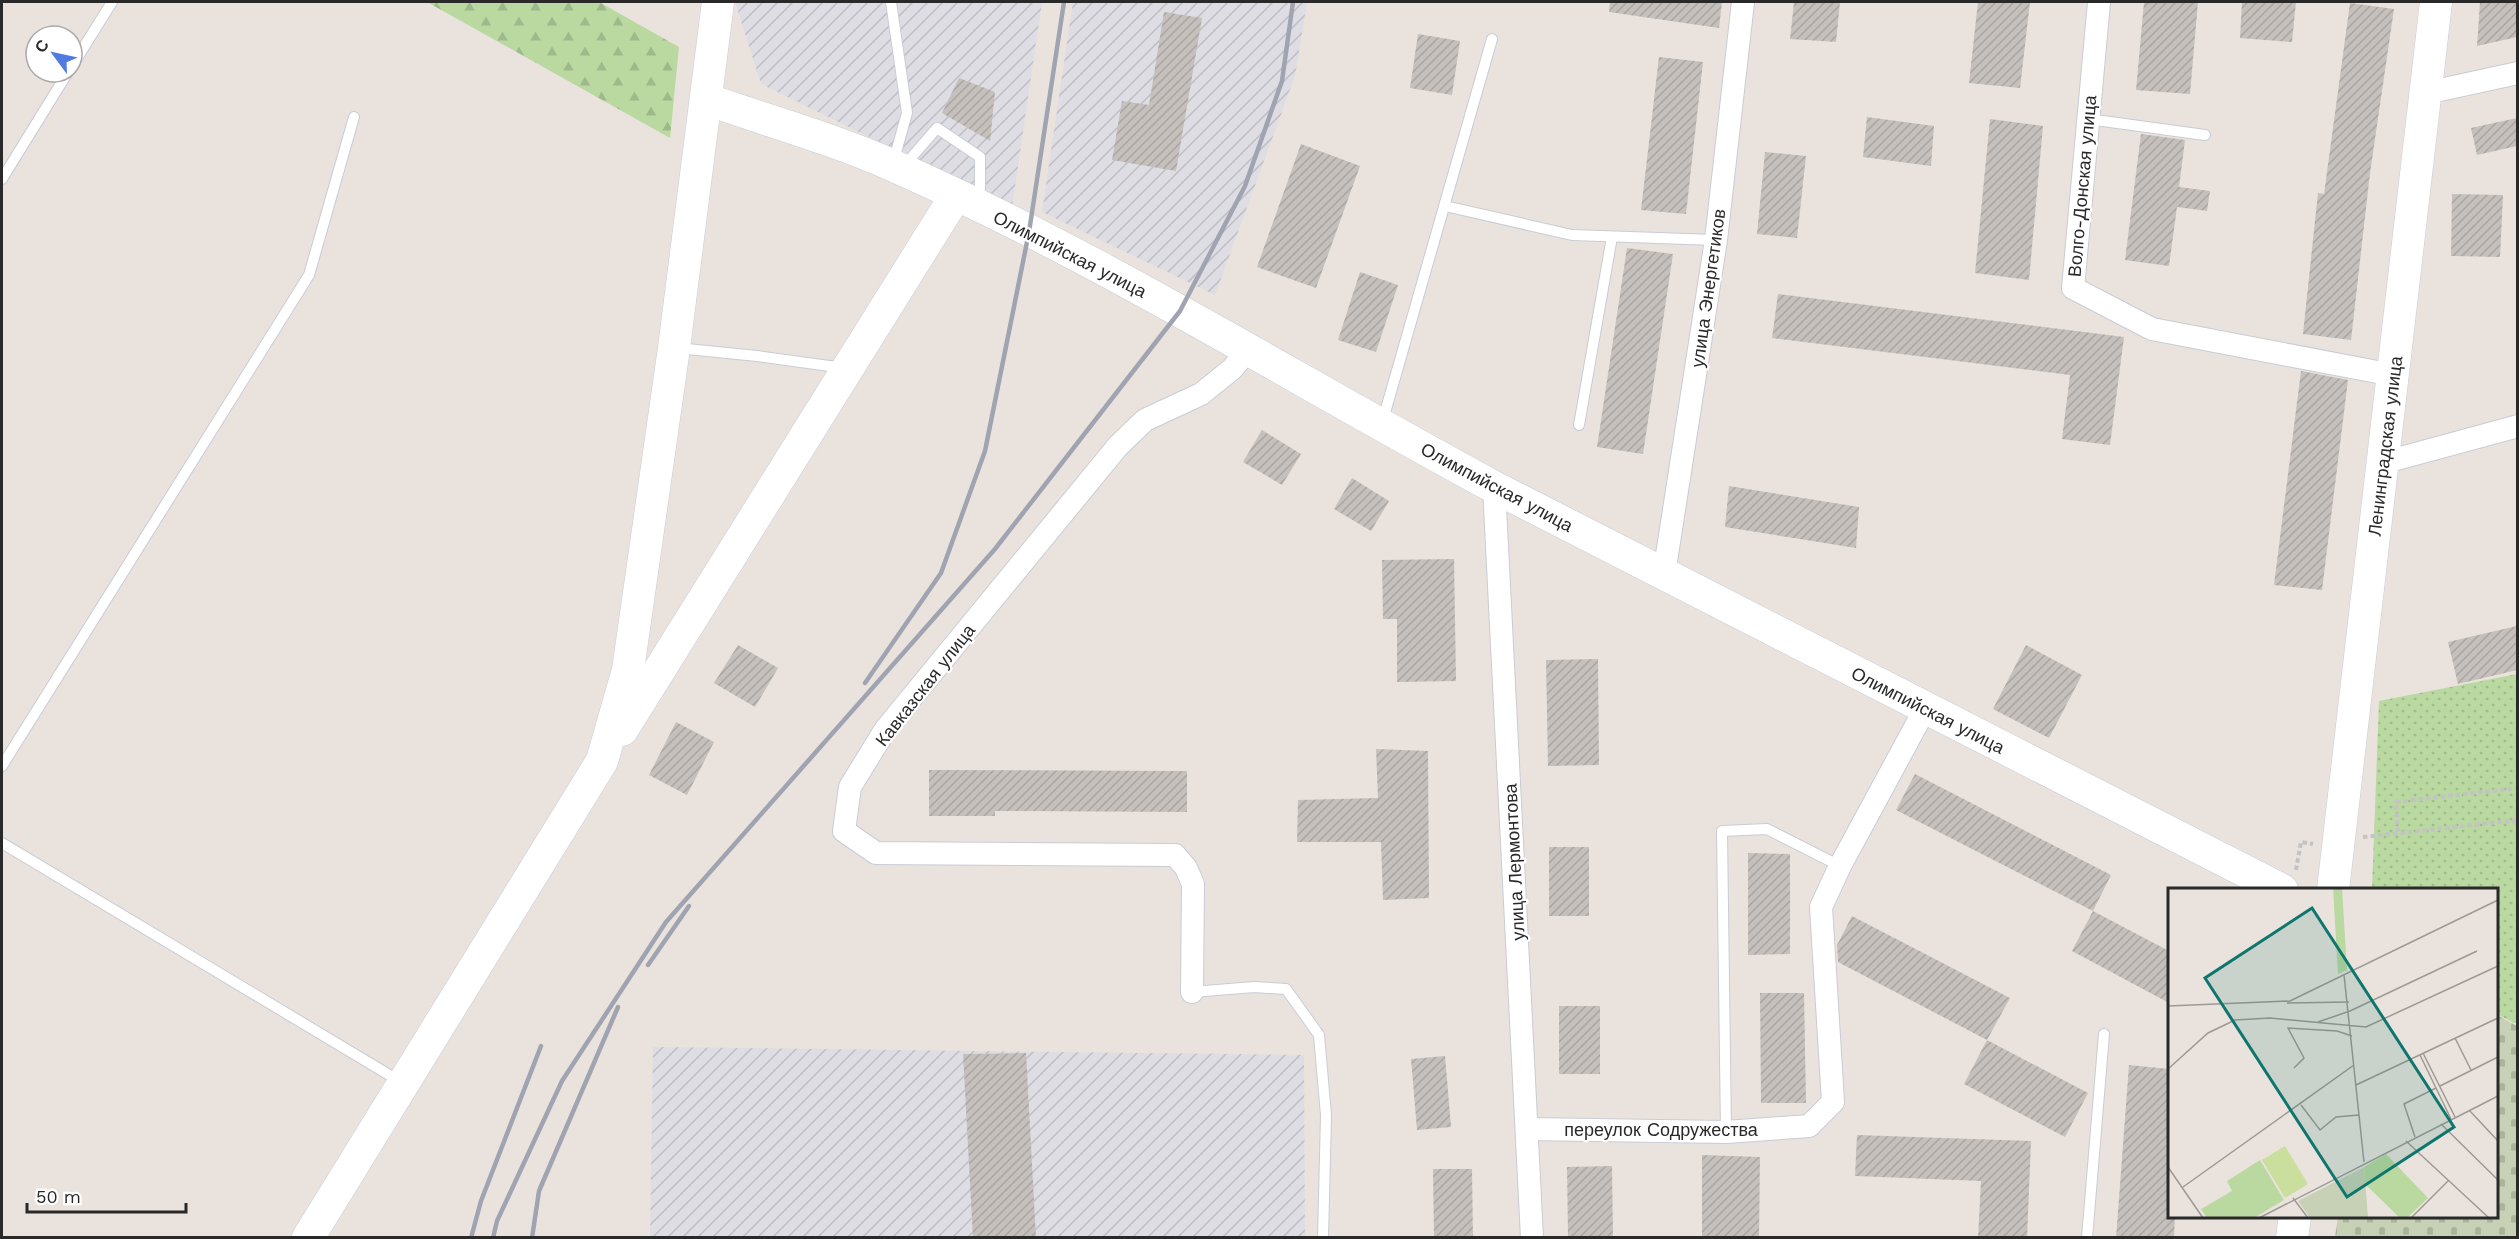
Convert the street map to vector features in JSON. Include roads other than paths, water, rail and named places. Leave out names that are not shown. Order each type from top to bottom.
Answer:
[{"type":"street","points":[[602,761],[628,670],[674,348],[718,2]]},
{"type":"street","name":"улица Энергетиков","points":[[1664,574],[1716,240],[1743,2]]},
{"type":"street","name":"Волго-Донская улица","points":[[2099,2],[2073,288],[2152,329],[2393,375]]},
{"type":"street","name":"Ленинградская улица","points":[[2333,888],[2436,2]]},
{"type":"street","points":[[2426,93],[2517,73]]},
{"type":"street","name":"Олимпийская улица","points":[[706,99],[897,167],[968,201],[1180,311],[1381,426],[1494,487],[1925,709],[2289,884]]},
{"type":"street","points":[[308,1238],[602,761],[849,369],[968,201]]},
{"type":"street","name":"Кавказская улица","points":[[1192,992],[1193,884],[1186,868],[1174,855],[876,852],[844,831],[850,787],[885,730],[1118,446],[1145,420],[1201,394],[1232,369],[1248,350]]},
{"type":"street","points":[[2382,463],[2517,426]]},
{"type":"street","name":"улица Лермонтова","points":[[1494,487],[1532,1238]]},
{"type":"street","name":"переулок Содружества","points":[[1528,1129],[1726,1132],[1809,1126],[1833,1102],[1821,907],[1840,866],[1925,709]]},
{"type":"street","points":[[2292,1238],[2295,1218]]},
{"type":"lane","points":[[84,47],[112,2]]},
{"type":"lane","points":[[891,2],[907,113],[897,167]]},
{"type":"lane","points":[[1381,426],[1492,39]]},
{"type":"lane","points":[[2,179],[61,84]]},
{"type":"lane","points":[[2,766],[309,275],[354,117]]},
{"type":"lane","points":[[2088,119],[2205,135]]},
{"type":"lane","points":[[897,167],[937,128],[980,157],[968,201]]},
{"type":"lane","points":[[1445,206],[1572,235],[1716,240]]},
{"type":"lane","points":[[1578,425],[1612,237]]},
{"type":"lane","points":[[674,348],[757,356],[849,369]]},
{"type":"lane","points":[[1726,1132],[1722,831],[1767,829],[1840,866]]},
{"type":"lane","points":[[2,843],[404,1083]]},
{"type":"lane","points":[[1192,992],[1254,987],[1286,989],[1319,1035],[1326,1115],[1323,1238]]},
{"type":"lane","points":[[2087,1238],[2104,1034]]},
{"type":"railway","points":[[865,683],[941,573],[985,451],[1029,232],[1064,2]]},
{"type":"railway","points":[[493,1238],[497,1221],[562,1081],[666,922],[995,549],[1180,311],[1245,186],[1282,81],[1293,2]]},
{"type":"railway","points":[[648,965],[689,906]]},
{"type":"railway","points":[[532,1238],[539,1191],[618,1007]]},
{"type":"railway","points":[[471,1238],[481,1201],[541,1046]]}]
